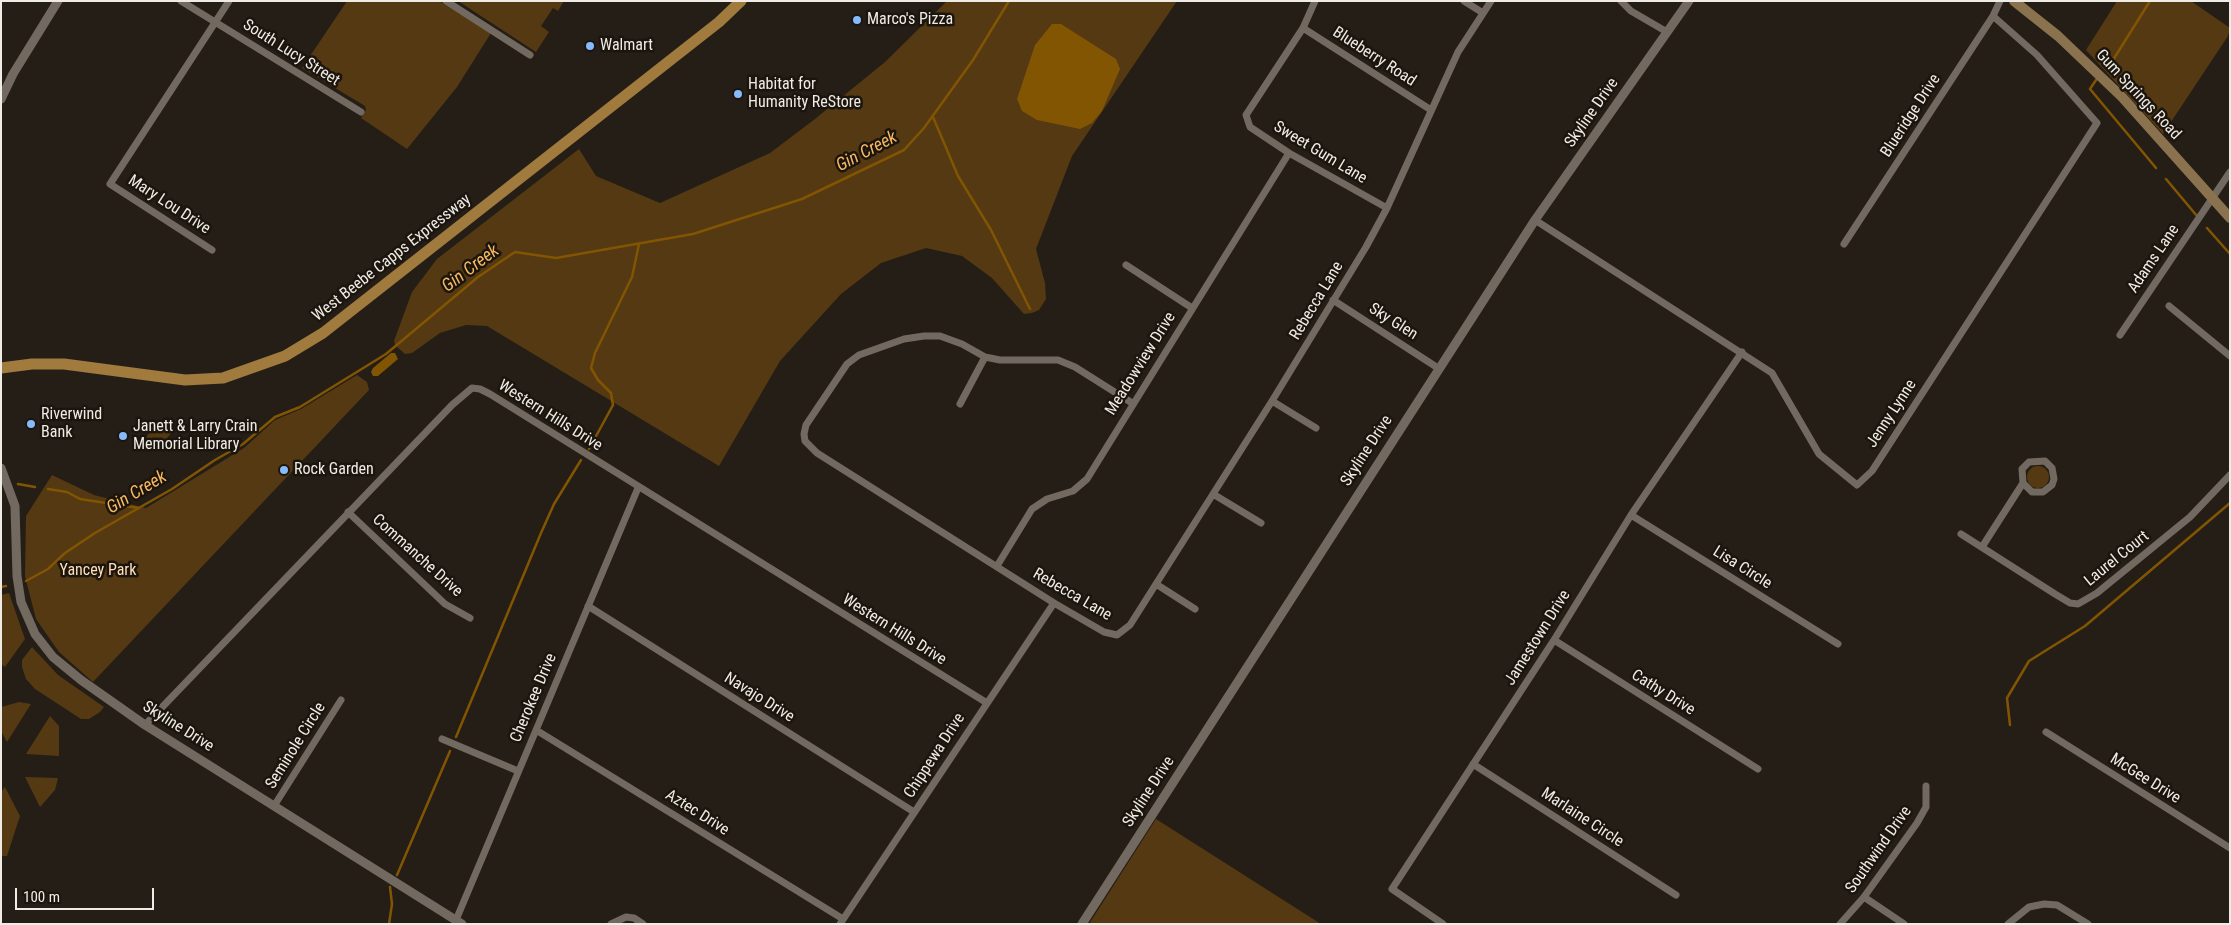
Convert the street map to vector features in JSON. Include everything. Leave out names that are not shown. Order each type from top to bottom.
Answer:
[{"type":"main road","name":"West Beebe Capps Expressway","points":[[3,369],[64,364],[186,380],[223,378],[285,356],[316,338],[338,321],[719,22],[741,1]]},
{"type":"main road","name":"Gum Springs Road","points":[[2014,1],[2058,36],[2110,85],[2230,218]]},
{"type":"street","points":[[1,98],[13,74],[58,1]]},
{"type":"street","name":"South Lucy Street","points":[[181,1],[361,112]]},
{"type":"street","points":[[216,22],[229,1]]},
{"type":"street","points":[[446,1],[530,54]]},
{"type":"street","points":[[1303,28],[1315,1]]},
{"type":"street","points":[[1464,1],[1483,13]]},
{"type":"street","name":"Rebecca Lane","points":[[1132,403],[1075,367],[1058,360],[1000,360],[985,356],[962,344],[940,336],[924,336],[904,339],[859,354],[838,375],[806,425],[804,434],[805,441],[810,448],[1054,603],[1104,632],[1117,635],[1130,625],[1272,401],[1333,300],[1387,208],[1458,52],[1491,1]]},
{"type":"street","points":[[1621,1],[1631,11],[1667,32]]},
{"type":"street","name":"Skyline Drive","points":[[1082,924],[1535,220],[1688,1]]},
{"type":"street","name":"Blueridge Drive","points":[[1844,244],[1993,16],[2000,1]]},
{"type":"street","name":"Jenny Lynne","points":[[1535,220],[1772,373],[1819,454],[1857,485],[1872,471],[2097,123],[2037,55],[1993,16]]},
{"type":"street","name":"Mary Lou Drive","points":[[212,250],[110,184],[216,22]]},
{"type":"street","name":"Blueberry Road","points":[[1303,28],[1431,110]]},
{"type":"street","name":"Sweet Gum Lane","points":[[1303,28],[1246,115],[1250,127],[1288,153],[1387,208]]},
{"type":"street","name":"Meadowview Drive","points":[[997,566],[1032,509],[1047,499],[1073,491],[1087,480],[1132,403],[1288,153]]},
{"type":"street","name":"Adams Lane","points":[[2120,335],[2230,172]]},
{"type":"street","points":[[1126,264],[1192,308]]},
{"type":"street","name":"Sky Glen","points":[[1333,300],[1438,368]]},
{"type":"street","points":[[2169,306],[2230,356]]},
{"type":"street","name":"Jamestown Drive","points":[[1443,924],[1392,889],[1554,640],[1631,515],[1742,352]]},
{"type":"street","points":[[960,404],[985,356]]},
{"type":"street","name":"Western Hills Drive","points":[[145,725],[348,512],[458,399],[472,388],[480,389],[490,394],[638,488],[987,703]]},
{"type":"street","points":[[1272,401],[1316,428]]},
{"type":"street","points":[[1982,547],[2023,483],[2022,470],[2029,462],[2045,461],[2052,468],[2054,479],[2052,485],[2043,492],[2032,492],[2023,483]]},
{"type":"street","name":"Skyline Drive","points":[[1,468],[15,506],[18,585],[21,602],[35,634],[53,657],[81,680],[145,725],[458,922]]},
{"type":"street","name":"Laurel Court","points":[[1961,534],[2070,603],[2078,604],[2097,593],[2190,517],[2230,475]]},
{"type":"street","name":"Cherokee Drive","points":[[458,922],[518,771],[638,488]]},
{"type":"street","points":[[1213,494],[1260,522]]},
{"type":"street","name":"Commanche Drive","points":[[348,512],[445,604],[470,618]]},
{"type":"street","name":"Lisa Circle","points":[[1631,515],[1838,644]]},
{"type":"street","points":[[1156,584],[1195,609]]},
{"type":"street","name":"Chippewa Drive","points":[[842,922],[1054,603]]},
{"type":"street","name":"Navajo Drive","points":[[588,606],[914,812]]},
{"type":"street","name":"Cathy Drive","points":[[1554,640],[1758,769]]},
{"type":"street","name":"Seminole Circle","points":[[274,806],[341,700]]},
{"type":"street","name":"Aztec Drive","points":[[536,730],[842,922]]},
{"type":"street","name":"McGee Drive","points":[[2046,732],[2230,848]]},
{"type":"street","points":[[442,739],[518,771]]},
{"type":"street","name":"Marlaine Circle","points":[[1473,764],[1676,895]]},
{"type":"street","name":"Southwind Drive","points":[[1840,924],[1864,897],[1917,823],[1926,807],[1926,786]]},
{"type":"street","points":[[1864,897],[1904,924]]},
{"type":"street","points":[[2008,924],[2028,907],[2044,904],[2057,905],[2088,924]]},
{"type":"street","points":[[611,924],[626,917],[634,918],[643,924]]},
{"type":"green space","points":[[347,1],[439,1],[491,33],[457,87],[407,149],[361,118],[366,110],[365,106],[302,68]]},
{"type":"green space","points":[[458,1],[564,1],[558,11],[553,8],[541,26],[549,32],[536,52]]},
{"type":"green space","points":[[947,1],[1177,1],[1072,156],[1036,249],[1045,283],[1046,299],[1039,310],[1024,314],[992,278],[962,256],[926,248],[881,263],[841,294],[780,361],[719,466],[487,326],[466,325],[440,333],[412,353],[405,354],[395,345],[394,341],[412,292],[437,259],[579,149],[596,176],[660,203],[770,153],[885,62]]},
{"type":"green space","points":[[2117,1],[2191,1],[2230,28],[2228,36],[2163,134],[2086,50]]},
{"type":"green space","name":"Yancey Park","points":[[357,375],[367,382],[369,390],[93,682],[59,652],[36,619],[25,576],[26,516],[52,475],[94,495],[146,508],[244,448],[275,420],[301,409]]},
{"type":"green space","points":[[164,420],[172,431],[161,448],[146,438],[152,428]]},
{"type":"green space","points":[[2038,466],[2046,469],[2049,477],[2046,485],[2038,488],[2030,485],[2027,477],[2030,469]]},
{"type":"green space","points":[[9,593],[25,639],[5,667],[1,664],[1,595]]},
{"type":"green space","points":[[32,647],[58,675],[104,707],[100,712],[89,719],[81,719],[35,689],[26,679],[22,667],[22,660]]},
{"type":"green space","points":[[19,702],[31,704],[7,742],[1,731],[1,707]]},
{"type":"green space","points":[[50,716],[59,726],[59,756],[26,754]]},
{"type":"green space","points":[[25,777],[58,778],[55,790],[40,807]]},
{"type":"green space","points":[[5,787],[20,816],[7,856],[1,856],[1,792]]},
{"type":"green space","points":[[1156,819],[1321,924],[1089,924]]},
{"type":"shaded area","points":[[1052,24],[1061,24],[1116,59],[1120,69],[1102,111],[1092,123],[1080,129],[1037,120],[1022,111],[1017,99],[1035,45]]},
{"type":"shaded area","points":[[391,353],[395,353],[398,359],[378,376],[373,376],[371,372],[373,368]]},
{"type":"waterway","name":"Gin Creek","points":[[26,581],[48,569],[65,553],[95,533],[172,489],[243,444],[275,417],[300,407],[386,354],[478,277],[515,252],[556,258],[693,234],[802,199],[904,150],[924,128],[973,60],[1009,1]]},
{"type":"waterway","points":[[2108,68],[2150,1]]},
{"type":"waterway","points":[[2096,80],[2090,89],[2156,168]]},
{"type":"waterway","points":[[933,117],[958,176],[991,230],[1030,309]]},
{"type":"waterway","points":[[2166,179],[2197,216]]},
{"type":"waterway","points":[[2207,228],[2230,254]]},
{"type":"waterway","points":[[589,449],[613,405],[611,393],[598,380],[591,368],[595,353],[632,277],[639,244]]},
{"type":"waterway","points":[[456,737],[554,504],[581,460]]},
{"type":"waterway","points":[[18,484],[35,487]]},
{"type":"waterway","points":[[48,489],[67,492],[80,499],[139,508]]},
{"type":"waterway","points":[[2010,725],[2007,698],[2029,661],[2085,626],[2230,503]]},
{"type":"waterway","name":"Gin Creek","points":[[1,587],[6,586]]},
{"type":"waterway","points":[[397,875],[450,751]]},
{"type":"waterway","points":[[389,924],[392,904],[390,887]]},
{"type":"place","name":"Marco's Pizza","points":[[857,20]]},
{"type":"place","name":"Walmart","points":[[590,46]]},
{"type":"place","name":"Habitat for Humanity ReStore","points":[[738,94]]},
{"type":"place","name":"Riverwind Bank","points":[[31,424]]},
{"type":"place","name":"Janett & Larry Crain Memorial Library","points":[[123,436]]},
{"type":"place","name":"Rock Garden","points":[[284,470]]}]
